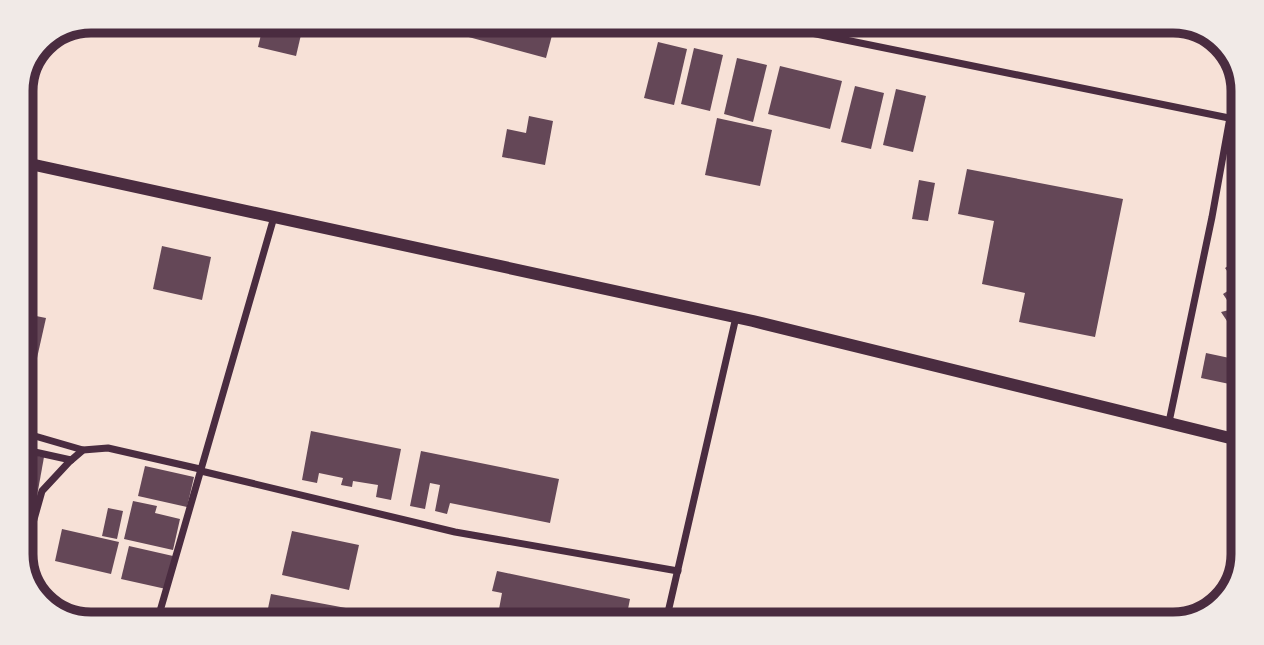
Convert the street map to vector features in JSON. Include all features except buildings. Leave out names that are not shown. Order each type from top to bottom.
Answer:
[{"type":"street","points":[[811,33],[1229,118]]},
{"type":"street","points":[[1170,422],[1212,217],[1231,108]]},
{"type":"street","points":[[33,165],[736,317],[1231,438]]},
{"type":"street","points":[[160,612],[274,217]]},
{"type":"street","points":[[668,612],[736,317]]},
{"type":"street","points":[[33,435],[83,450],[108,448],[456,532],[678,571]]},
{"type":"street","points":[[33,523],[42,491],[83,450]]},
{"type":"street","points":[[33,452],[71,460]]}]
